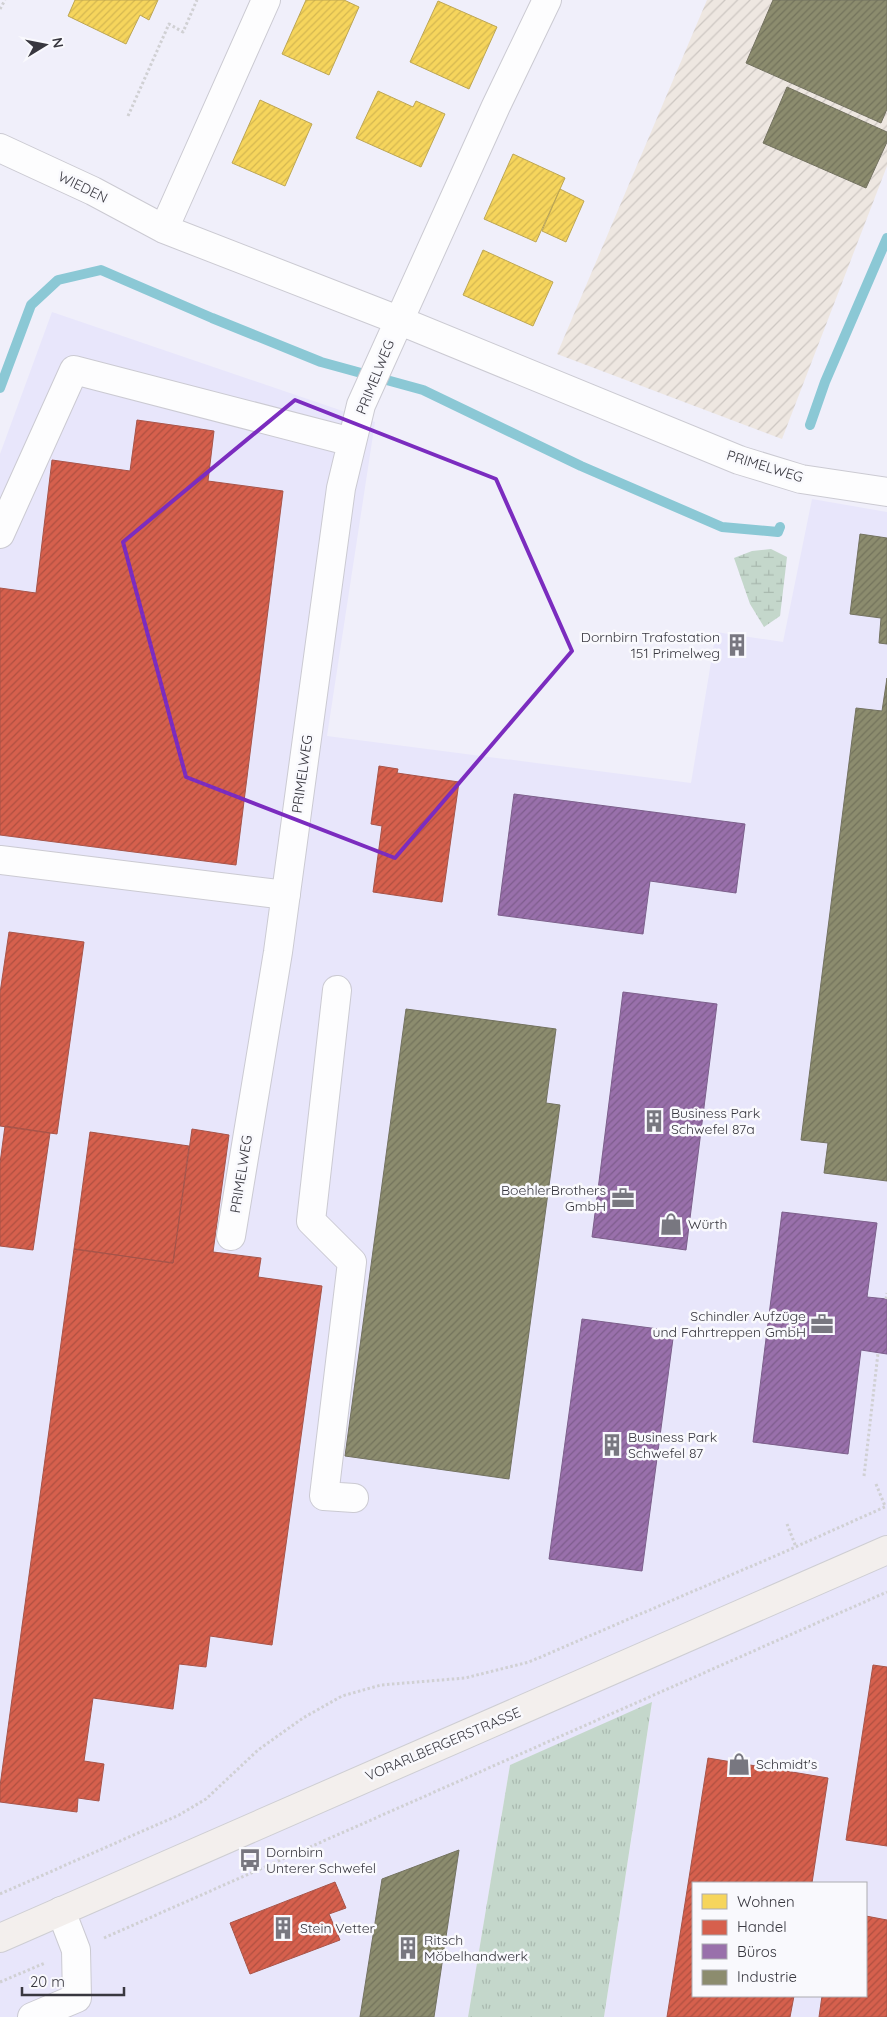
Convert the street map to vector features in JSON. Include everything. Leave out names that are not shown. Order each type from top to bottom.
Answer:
[{"type":"main road","name":"VORARLBERGERSTRASSE","points":[[0,1938],[887,1550]]},
{"type":"street","points":[[164,229],[266,0]]},
{"type":"street","name":"PRIMELWEG","points":[[230,1236],[286,895],[341,488],[361,405],[496,106],[547,0]]},
{"type":"street","name":"WIEDEN","points":[[0,148],[93,191],[164,229]]},
{"type":"street","name":"PRIMELWEG","points":[[164,229],[398,320],[739,460],[801,479],[887,492]]},
{"type":"street","points":[[0,534],[74,370],[352,442]]},
{"type":"street","points":[[0,860],[286,895]]},
{"type":"street","points":[[337,990],[311,1221],[352,1262],[324,1496],[354,1498]]},
{"type":"street","points":[[32,2017],[77,1998],[76,1950],[61,1911]]},
{"type":"path","points":[[0,9],[5,0]]},
{"type":"path","points":[[128,116],[169,24],[183,32],[197,0]]},
{"type":"path","points":[[886,1299],[887,1293]]},
{"type":"path","points":[[864,1476],[878,1353]]},
{"type":"path","points":[[0,1894],[179,1815],[206,1799],[258,1750],[303,1718],[342,1696],[381,1685],[465,1678],[529,1662],[796,1547],[886,1506],[876,1484]]},
{"type":"path","points":[[787,1524],[796,1547]]},
{"type":"path","points":[[0,1982],[887,1592]]},
{"type":"highlighted area","points":[[295,400],[496,479],[572,651],[395,858],[186,777],[123,542]]},
{"type":"shaded area","points":[[707,0],[887,0],[887,166],[782,439],[557,354]]},
{"type":"shaded area","points":[[52,312],[375,422],[327,736],[691,783],[716,632],[783,642],[812,499],[887,512],[887,2017],[604,2017],[652,1703],[510,1765],[468,2017],[0,2017],[0,454]]},
{"type":"green space","points":[[771,549],[787,557],[780,616],[764,627],[750,604],[734,558],[752,551]]},
{"type":"green space","points":[[652,1702],[604,2017],[468,2017],[510,1765]]},
{"type":"building: Wohnen","points":[[75,0],[158,0],[149,20],[140,15],[126,44],[68,16]]},
{"type":"building: Wohnen","points":[[306,0],[344,0],[359,7],[329,75],[282,54]]},
{"type":"building: Wohnen","points":[[438,1],[497,27],[469,89],[410,62]]},
{"type":"building: Wohnen","points":[[378,91],[413,107],[416,101],[445,114],[421,167],[356,138]]},
{"type":"building: Wohnen","points":[[260,100],[312,124],[285,186],[232,163]]},
{"type":"building: Wohnen","points":[[513,154],[565,178],[536,242],[484,219]]},
{"type":"building: Wohnen","points":[[560,189],[584,201],[566,242],[542,231]]},
{"type":"building: Wohnen","points":[[483,250],[553,282],[533,326],[463,295]]},
{"type":"building: Handel","points":[[137,420],[214,431],[208,481],[283,491],[236,865],[0,835],[0,588],[36,593],[52,460],[130,471]]},
{"type":"building: Handel","name":"Dornbirn Trafostation 151 Primelweg","points":[[732,637],[744,639],[742,653],[730,652]]},
{"type":"building: Handel","points":[[379,766],[398,769],[397,773],[459,782],[442,902],[373,892],[382,826],[371,824]]},
{"type":"building: Handel","points":[[9,932],[84,942],[57,1134],[0,1126],[0,993]]},
{"type":"building: Handel","points":[[5,1126],[50,1133],[33,1250],[0,1246],[0,1163]]},
{"type":"building: Handel","points":[[192,1129],[229,1135],[213,1252],[261,1258],[258,1277],[322,1286],[272,1645],[210,1636],[206,1667],[179,1664],[173,1709],[93,1698],[84,1761],[104,1764],[99,1801],[78,1798],[77,1812],[0,1802],[0,1786],[74,1249],[173,1263]]},
{"type":"building: Handel","points":[[90,1132],[189,1146],[173,1263],[74,1249]]},
{"type":"building: Handel","points":[[873,1665],[887,1667],[887,1846],[846,1840]]},
{"type":"building: Handel","points":[[708,1758],[828,1778],[812,1882],[692,1882],[692,1997],[794,1997],[790,2017],[667,2017]]},
{"type":"building: Handel","name":"Stein Vetter","points":[[335,1882],[346,1908],[329,1914],[340,1940],[250,1974],[230,1923]]},
{"type":"building: Handel","points":[[867,1916],[887,1920],[887,2017],[819,2017],[822,1997],[867,1997]]},
{"type":"building: Büros","points":[[514,794],[745,824],[736,893],[650,881],[643,934],[498,915]]},
{"type":"building: Büros","name":"Business Park Schwefel 87a","points":[[623,992],[717,1004],[686,1250],[592,1237]]},
{"type":"building: Büros","points":[[782,1212],[877,1223],[867,1297],[887,1299],[887,1354],[861,1350],[848,1454],[753,1442]]},
{"type":"building: Büros","name":"Business Park Schwefel 87","points":[[582,1319],[674,1331],[642,1571],[549,1559]]},
{"type":"building: Industrie","points":[[773,0],[887,0],[887,109],[881,123],[746,63]]},
{"type":"building: Industrie","points":[[787,87],[887,132],[887,142],[866,188],[763,143]]},
{"type":"building: Industrie","points":[[860,534],[887,538],[887,644],[879,643],[881,618],[850,614]]},
{"type":"building: Industrie","points":[[887,678],[887,1181],[824,1173],[828,1143],[801,1140],[856,708],[882,711]]},
{"type":"building: Industrie","points":[[406,1009],[556,1029],[546,1103],[560,1105],[509,1479],[345,1456]]},
{"type":"building: Industrie","name":"Ritsch Möbelhandwerk","points":[[459,1850],[434,2017],[360,2017],[382,1879]]},
{"type":"waterway","points":[[810,425],[825,382],[887,238]]},
{"type":"waterway","points":[[0,388],[31,305],[58,280],[101,270],[321,362],[423,390],[581,466],[722,527],[778,532],[780,527]]},
{"type":"place","name":"Dornbirn Trafostation 151 Primelweg","points":[[737,645]]},
{"type":"place","name":"Business Park Schwefel 87a","points":[[654,1121]]},
{"type":"place","name":"BoehlerBrothers GmbH","points":[[623,1198]]},
{"type":"place","name":"Würth","points":[[671,1224]]},
{"type":"place","name":"Schindler Aufzüge und Fahrtreppen GmbH","points":[[822,1324]]},
{"type":"place","name":"Business Park Schwefel 87","points":[[612,1445]]},
{"type":"place","name":"Schmidt's","points":[[739,1764]]},
{"type":"place","name":"Dornbirn Unterer Schwefel","points":[[250,1860]]},
{"type":"place","name":"Stein Vetter","points":[[283,1928]]},
{"type":"place","name":"Ritsch Möbelhandwerk","points":[[408,1948]]}]
